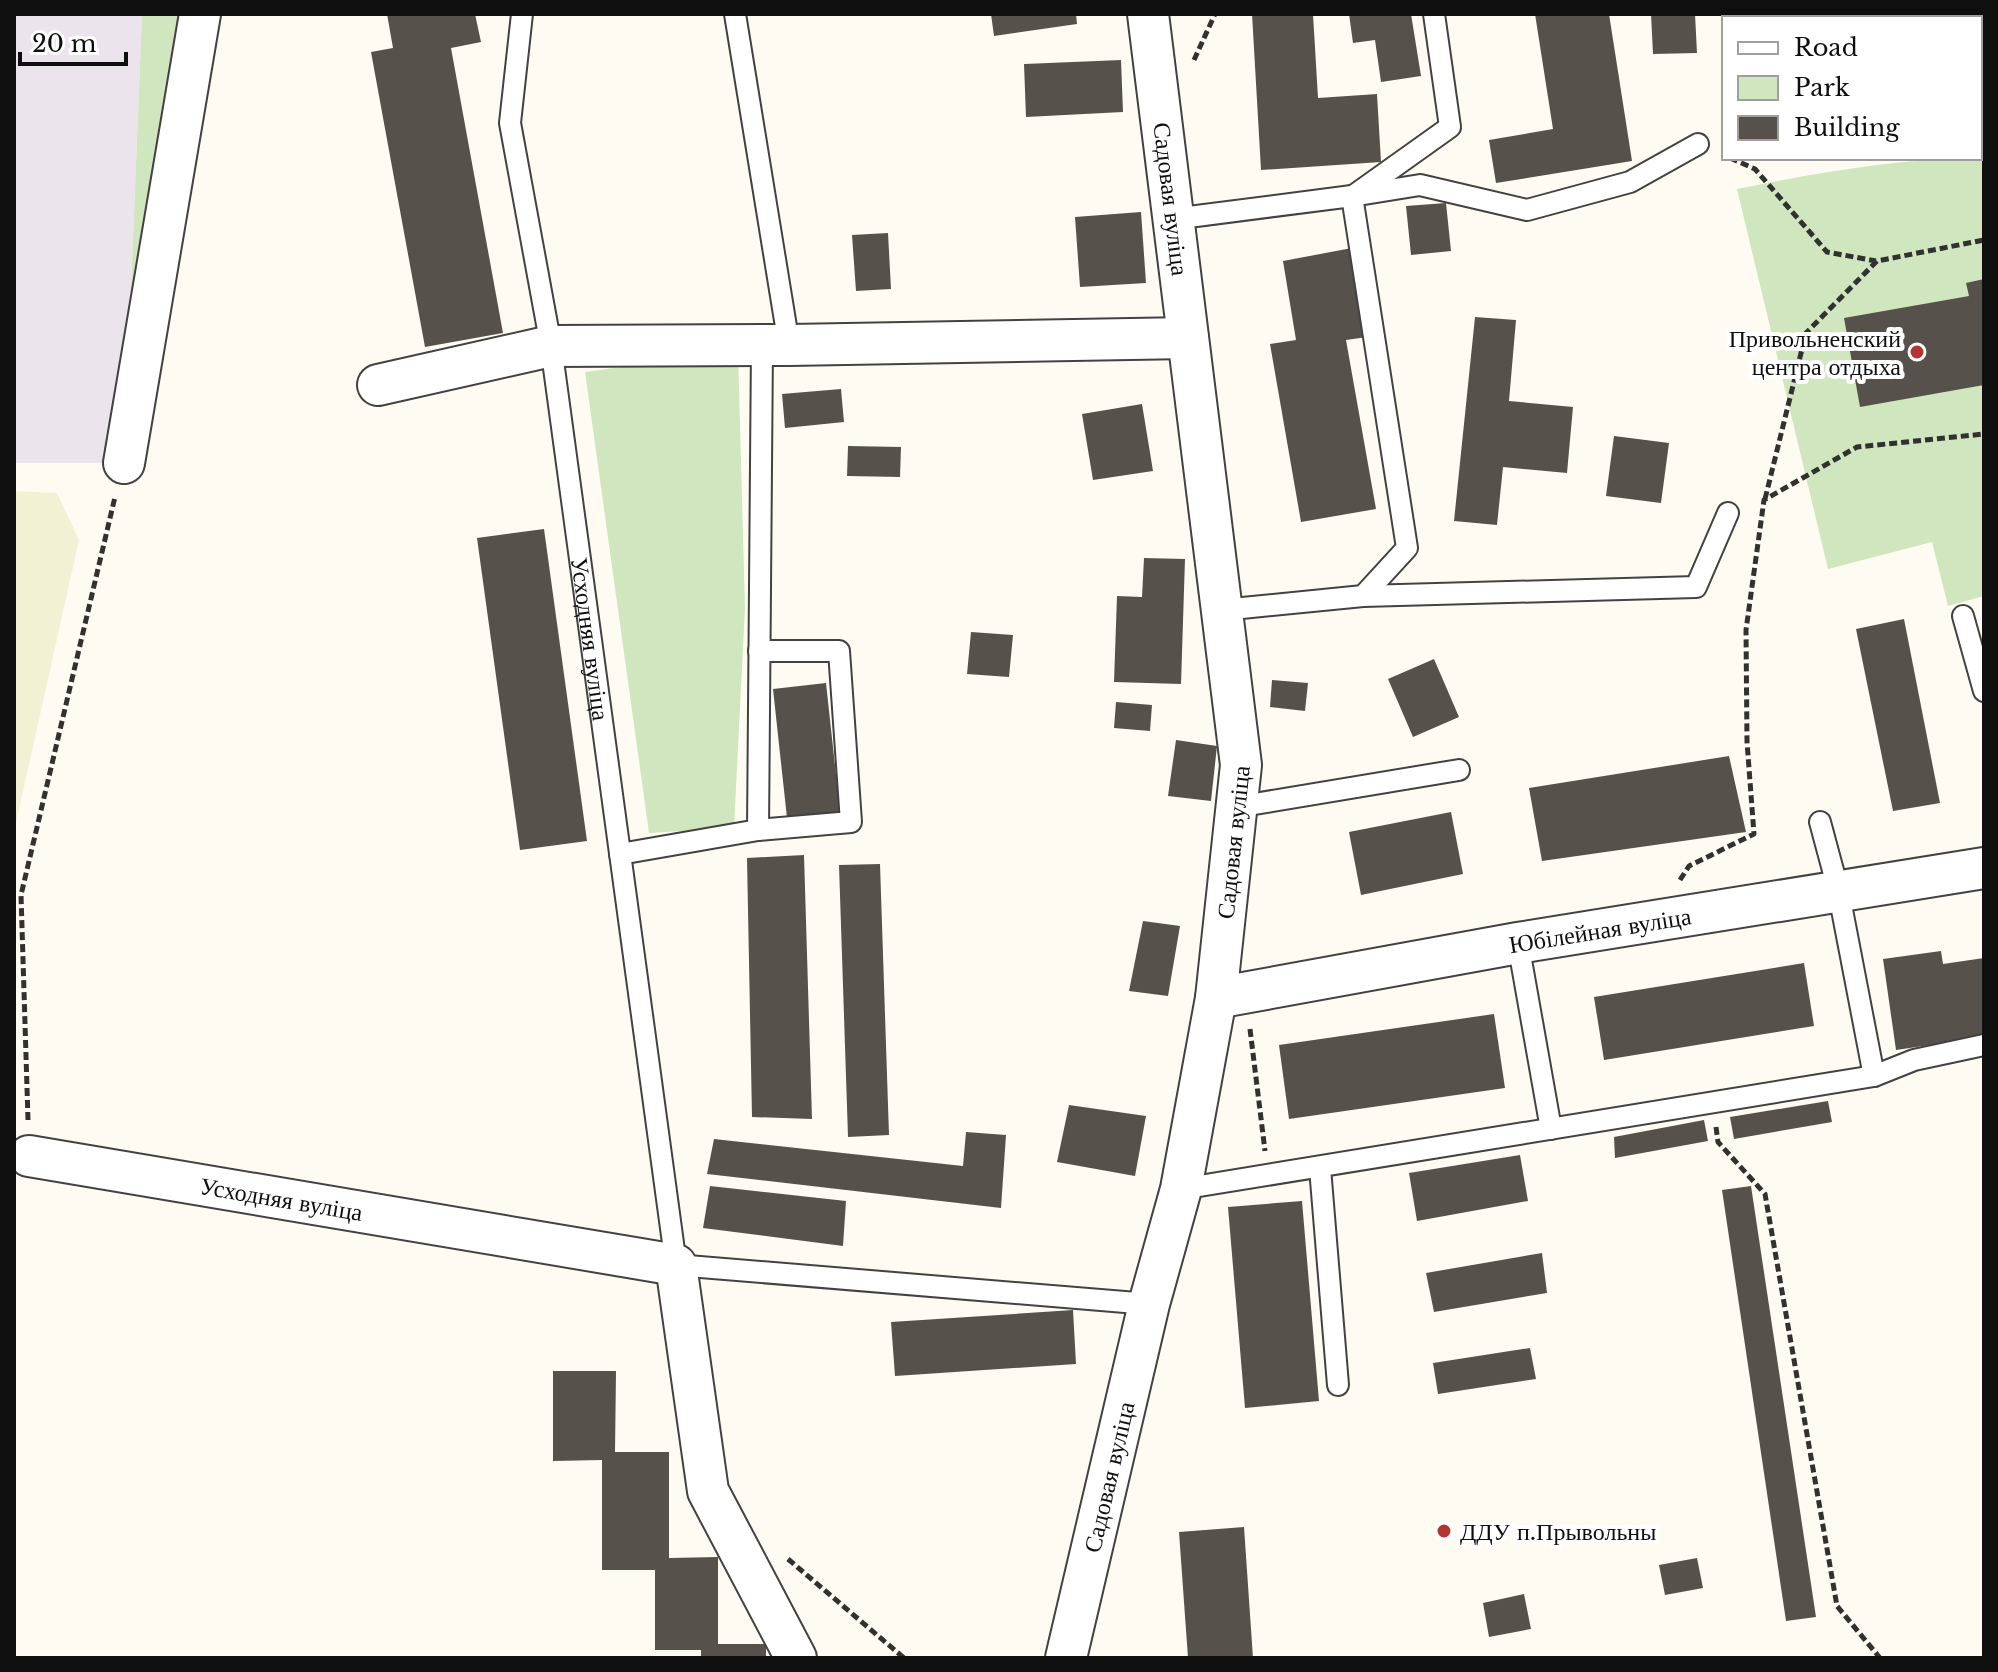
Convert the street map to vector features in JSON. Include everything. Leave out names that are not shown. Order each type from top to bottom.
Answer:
[{"type":"street","points":[[124,463],[200,14]]},
{"type":"street","name":"Садовая вуліца","points":[[1066,1658],[1149,1304],[1231,996],[1236,807],[1241,765],[1148,14]]},
{"type":"street","points":[[378,385],[551,346],[1188,338]]},
{"type":"street","name":"Юбілейная вуліца","points":[[1231,996],[1518,943],[1838,889],[1984,868]]},
{"type":"street","name":"Усходняя вуліца","points":[[29,1156],[676,1265],[708,1491],[796,1658]]},
{"type":"lane","name":"Усходняя вуліца","points":[[522,14],[510,123],[551,346],[676,1265]]},
{"type":"lane","points":[[735,14],[775,345],[759,651],[758,830]]},
{"type":"lane","points":[[1352,196],[1450,127],[1434,14]]},
{"type":"lane","points":[[1173,219],[1420,185],[1527,210],[1630,182],[1698,144]]},
{"type":"lane","points":[[1352,196],[1407,548],[1363,596]]},
{"type":"lane","points":[[1222,610],[1363,596],[1696,587],[1728,513]]},
{"type":"lane","points":[[1963,616],[1984,691]]},
{"type":"lane","points":[[620,854],[758,830],[851,822],[839,651],[759,651]]},
{"type":"lane","points":[[1236,807],[1459,770]]},
{"type":"lane","points":[[1820,822],[1838,889],[1874,1076]]},
{"type":"lane","points":[[1518,943],[1551,1129]]},
{"type":"lane","points":[[1181,1189],[1874,1076],[1914,1060],[1984,1045]]},
{"type":"lane","points":[[1320,1168],[1338,1385]]},
{"type":"lane","points":[[676,1265],[1149,1304]]},
{"type":"path","points":[[1735,160],[1755,169],[1827,252],[1877,261],[1984,240]]},
{"type":"path","points":[[1656,920],[1689,866],[1754,834],[1747,742],[1746,630],[1764,500],[1806,333],[1877,261]]},
{"type":"path","points":[[1764,500],[1857,447],[1984,434]]},
{"type":"path","points":[[29,1156],[21,895],[124,463]]},
{"type":"path","points":[[1231,996],[1268,1177]]},
{"type":"path","points":[[1713,1103],[1718,1142],[1765,1194],[1837,1606],[1880,1658]]},
{"type":"path","points":[[778,1551],[904,1658]]},
{"type":"shaded area","points":[[14,14],[142,14],[124,463],[14,463]]},
{"type":"green space","points":[[142,14],[200,14],[124,463]]},
{"type":"green space","points":[[1982,154],[1984,596],[1948,606],[1932,542],[1828,569],[1737,189],[1889,164],[1982,160]]},
{"type":"green space","points":[[738,351],[745,608],[734,828],[649,833],[585,372]]},
{"type":"green space","points":[[14,491],[57,493],[79,540],[14,832]]},
{"type":"building","points":[[387,14],[475,14],[481,42],[451,48],[503,333],[425,347],[371,52],[393,48]]},
{"type":"building","points":[[991,14],[1076,14],[1077,24],[994,36]]},
{"type":"building","points":[[1252,14],[1313,14],[1318,98],[1377,94],[1381,162],[1261,170]]},
{"type":"building","points":[[1349,14],[1411,14],[1421,76],[1381,82],[1375,40],[1353,43]]},
{"type":"building","points":[[1535,14],[1609,14],[1632,161],[1496,183],[1489,140],[1553,129]]},
{"type":"building","points":[[1651,14],[1695,14],[1697,53],[1653,54]]},
{"type":"building","points":[[1984,14],[1984,80],[1982,16],[1927,16]]},
{"type":"building","points":[[1121,60],[1123,112],[1026,117],[1024,64]]},
{"type":"building","points":[[1446,203],[1451,251],[1411,255],[1406,206]]},
{"type":"building","points":[[1141,212],[1146,283],[1080,287],[1075,217]]},
{"type":"building","points":[[888,233],[891,289],[856,291],[852,235]]},
{"type":"building","points":[[1352,248],[1367,337],[1346,340],[1376,509],[1301,522],[1270,344],[1296,340],[1283,261]]},
{"type":"building","name":"Привольненский центра отдыха","points":[[1984,279],[1984,385],[1860,407],[1844,318],[1969,296],[1966,283]]},
{"type":"building","points":[[1475,317],[1516,320],[1509,401],[1573,407],[1567,473],[1503,467],[1497,525],[1454,521]]},
{"type":"building","points":[[841,389],[844,422],[785,428],[782,394]]},
{"type":"building","points":[[1142,404],[1153,471],[1093,480],[1082,414]]},
{"type":"building","points":[[1614,436],[1669,443],[1661,503],[1606,496]]},
{"type":"building","points":[[848,446],[901,447],[900,477],[847,476]]},
{"type":"building","points":[[544,529],[587,841],[520,850],[477,538]]},
{"type":"building","points":[[1144,558],[1185,559],[1181,684],[1114,682],[1117,596],[1142,597]]},
{"type":"building","points":[[1904,619],[1940,803],[1893,811],[1856,629]]},
{"type":"building","points":[[971,632],[1013,635],[1009,677],[967,674]]},
{"type":"building","points":[[1434,659],[1459,717],[1413,737],[1388,679]]},
{"type":"building","points":[[1272,680],[1308,683],[1305,711],[1270,707]]},
{"type":"building","points":[[826,683],[840,812],[787,818],[773,689]]},
{"type":"building","points":[[1116,702],[1152,705],[1150,731],[1114,728]]},
{"type":"building","points":[[1176,740],[1217,746],[1211,801],[1168,796]]},
{"type":"building","points":[[1729,756],[1746,832],[1542,861],[1529,788]]},
{"type":"building","points":[[1451,812],[1463,874],[1361,895],[1349,832]]},
{"type":"building","points":[[804,855],[812,1119],[752,1117],[747,858]]},
{"type":"building","points":[[880,864],[889,1135],[848,1137],[839,865]]},
{"type":"building","points":[[1143,921],[1180,926],[1168,996],[1129,991]]},
{"type":"building","points":[[1941,951],[1943,964],[1984,958],[1984,1037],[1896,1050],[1883,959]]},
{"type":"building","points":[[1804,963],[1814,1026],[1604,1060],[1594,997]]},
{"type":"building","points":[[1494,1014],[1505,1088],[1289,1119],[1279,1045]]},
{"type":"building","points":[[1828,1101],[1832,1122],[1734,1139],[1730,1117]]},
{"type":"building","points":[[1069,1105],[1146,1116],[1135,1176],[1057,1162]]},
{"type":"building","points":[[1704,1120],[1708,1141],[1615,1158],[1614,1137]]},
{"type":"building","points":[[966,1132],[1006,1135],[1001,1208],[707,1174],[714,1139],[963,1166]]},
{"type":"building","points":[[1520,1155],[1528,1201],[1417,1221],[1409,1173]]},
{"type":"building","points":[[710,1186],[846,1201],[843,1246],[703,1228]]},
{"type":"building","points":[[1751,1186],[1816,1617],[1786,1621],[1722,1190]]},
{"type":"building","points":[[1302,1201],[1319,1401],[1245,1408],[1228,1207]]},
{"type":"building","points":[[1542,1253],[1547,1293],[1434,1312],[1426,1273]]},
{"type":"building","points":[[1073,1310],[1076,1364],[895,1376],[891,1322]]},
{"type":"building","points":[[1530,1348],[1536,1379],[1438,1394],[1433,1363]]},
{"type":"building","points":[[553,1371],[616,1371],[615,1452],[669,1452],[669,1558],[718,1557],[718,1644],[766,1644],[766,1658],[701,1658],[701,1650],[655,1650],[655,1570],[602,1570],[602,1460],[553,1461]]},
{"type":"building","points":[[1244,1527],[1253,1658],[1188,1658],[1179,1532]]},
{"type":"building","points":[[1697,1558],[1703,1588],[1665,1595],[1659,1565]]},
{"type":"building","points":[[1524,1594],[1531,1629],[1489,1637],[1483,1603]]},
{"type":"place","name":"Привольненский центра отдыха","points":[[1917,352]]},
{"type":"place","name":"ДДУ п.Прывольны","points":[[1444,1531]]}]
